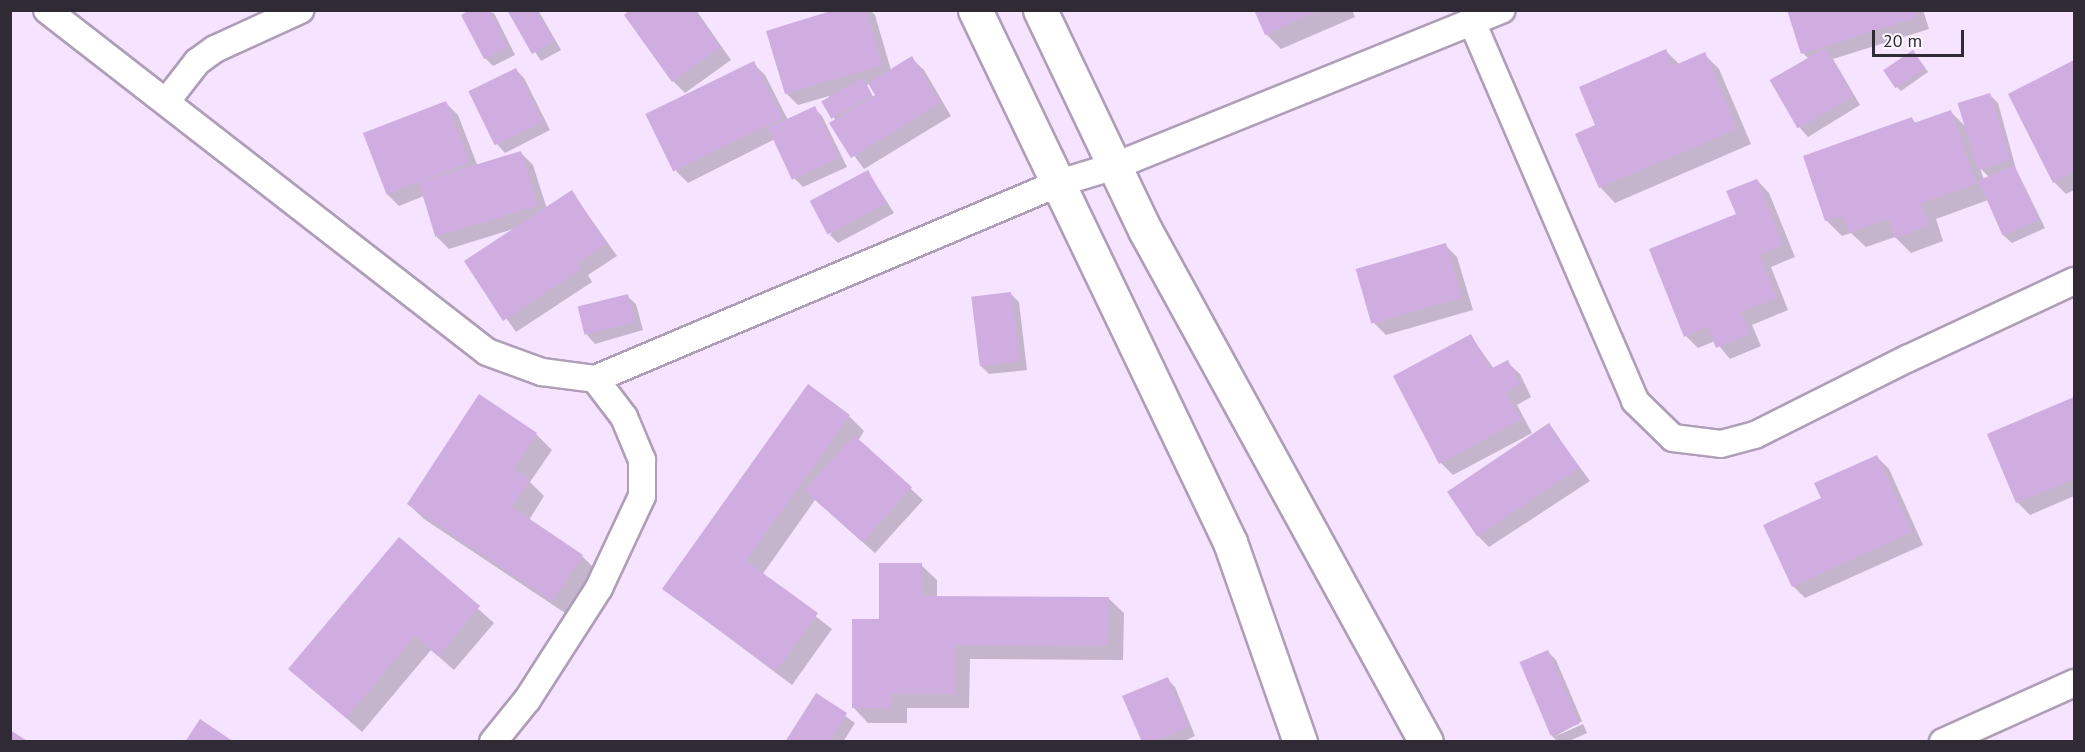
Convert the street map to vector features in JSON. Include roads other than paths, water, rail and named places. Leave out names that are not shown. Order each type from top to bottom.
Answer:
[{"type":"street","points":[[47,10],[488,352],[542,372],[595,379],[1059,183],[1115,166],[1473,24],[1502,10]]},
{"type":"street","points":[[166,102],[197,62],[215,50],[300,10]]},
{"type":"street","points":[[975,10],[1230,542],[1299,741]]},
{"type":"street","points":[[1040,10],[1145,230],[1426,741]]},
{"type":"street","points":[[1473,24],[1635,400],[1673,438],[1721,444],[1755,435],[1909,358],[2074,281]]},
{"type":"street","points":[[493,741],[527,700],[599,588],[642,496],[642,460],[624,417],[595,379]]},
{"type":"street","points":[[1944,741],[2074,683]]}]
